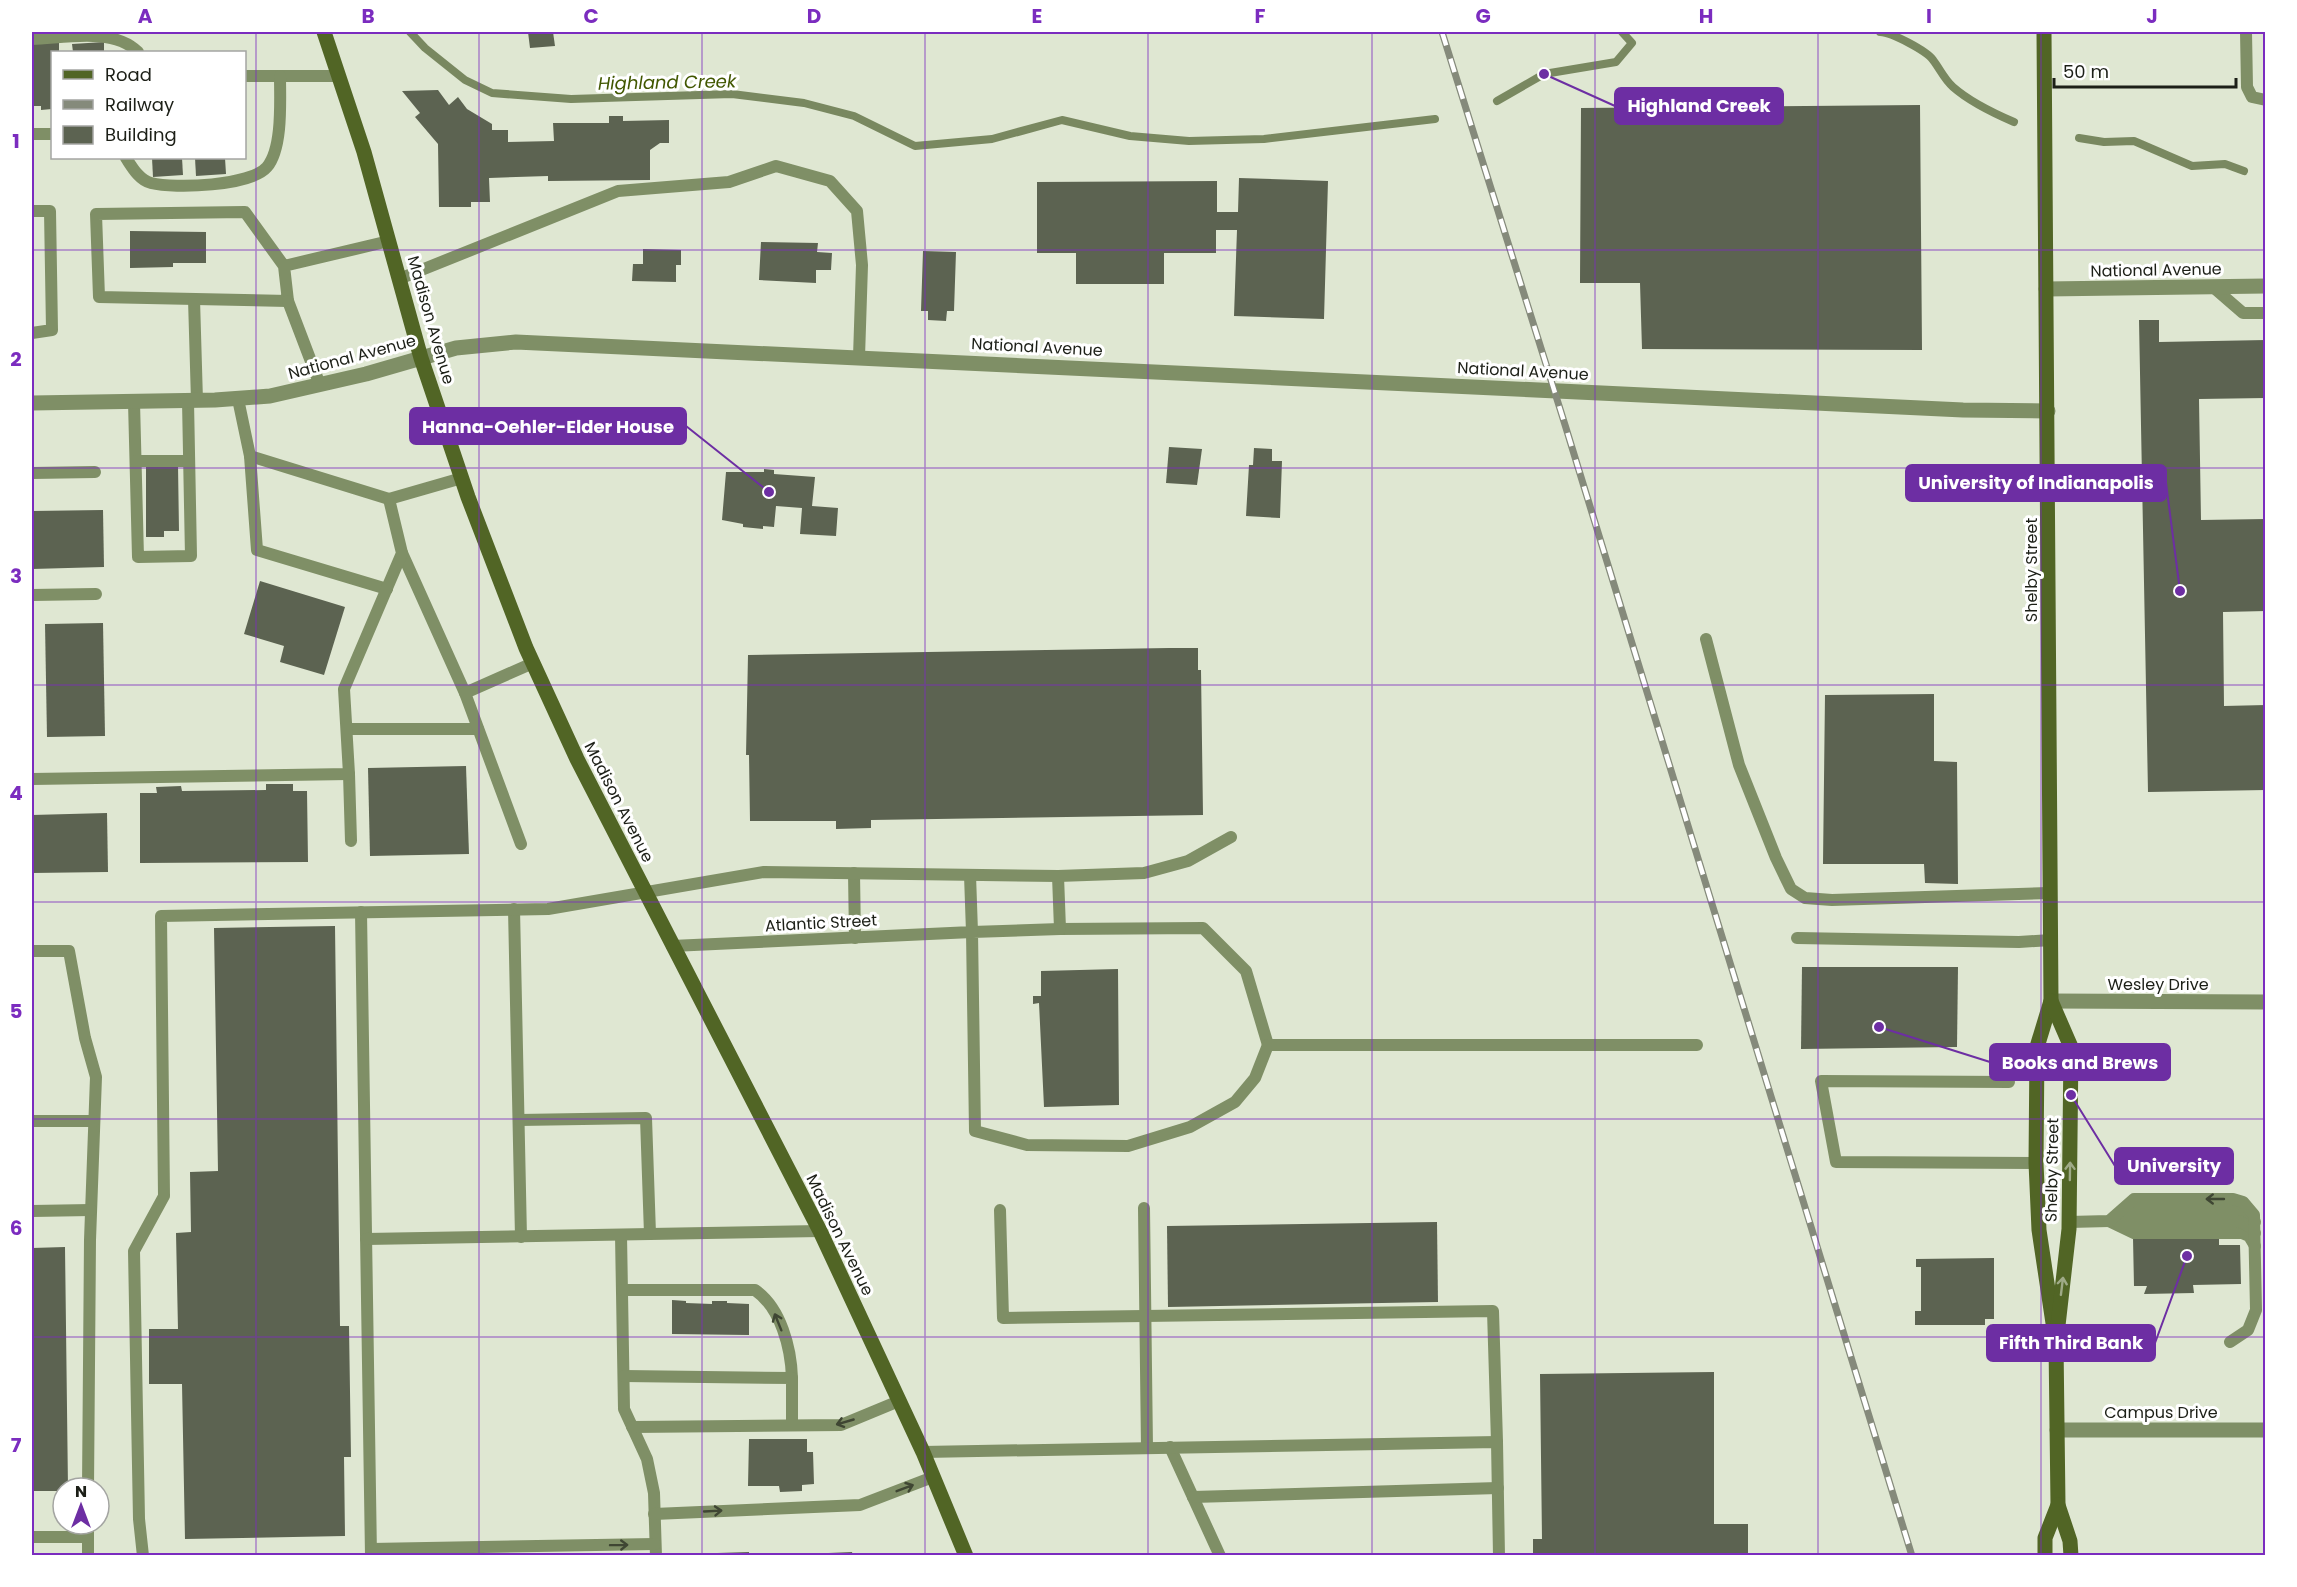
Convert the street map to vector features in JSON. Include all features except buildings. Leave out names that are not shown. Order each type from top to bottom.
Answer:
[{"type":"main road","name":"Madison Avenue","points":[[324,32],[389,241],[421,358],[462,478],[532,663],[577,759],[820,1231],[923,1452],[966,1556]]},
{"type":"main road","name":"Shelby Street","points":[[2044,32],[2051,1001],[2037,1047],[2036,1163],[2039,1230],[2056,1343]]},
{"type":"main road","name":"Shelby Street","points":[[2051,1001],[2071,1047],[2069,1222],[2056,1343],[2058,1506],[2070,1541],[2071,1556]]},
{"type":"main road","name":"Shelby Street","points":[[2045,1556],[2045,1538],[2058,1506]]},
{"type":"street","name":"National Avenue","points":[[2046,289],[2265,286]]},
{"type":"street","name":"National Avenue","points":[[32,403],[192,401],[270,396],[320,386],[456,348],[516,342],[1963,410],[2048,411]]},
{"type":"street","name":"Wesley Drive","points":[[2051,1001],[2265,1002]]},
{"type":"street","name":"Campus Drive","points":[[2057,1430],[2265,1430]]},
{"type":"lane","points":[[2246,32],[2247,87],[2252,97],[2265,100]]},
{"type":"lane","points":[[32,39],[108,37],[130,44],[137,51]]},
{"type":"lane","points":[[246,76],[339,76]]},
{"type":"lane","points":[[127,159],[136,174],[149,183],[172,185],[229,183],[250,178],[267,167],[276,146],[280,76]]},
{"type":"lane","points":[[32,134],[51,134]]},
{"type":"lane","points":[[399,279],[618,191],[729,182],[776,166],[831,181],[856,211],[862,265],[859,357]]},
{"type":"lane","points":[[32,211],[50,211],[52,330],[32,333]]},
{"type":"lane","points":[[288,301],[99,297],[96,214],[245,212],[284,266],[288,301],[320,386]]},
{"type":"lane","points":[[284,266],[389,241]]},
{"type":"lane","points":[[2213,286],[2243,314],[2265,313]]},
{"type":"lane","points":[[134,402],[138,557],[191,556],[189,461],[194,299]]},
{"type":"lane","points":[[238,399],[250,456],[258,550],[387,589]]},
{"type":"lane","points":[[250,456],[389,499],[462,478]]},
{"type":"lane","points":[[136,461],[189,461]]},
{"type":"lane","points":[[32,473],[94,472]]},
{"type":"lane","points":[[389,499],[402,553],[465,693],[521,844]]},
{"type":"lane","points":[[351,841],[344,689],[402,553]]},
{"type":"lane","points":[[32,595],[96,594]]},
{"type":"lane","points":[[1706,639],[1739,765],[1776,858],[1791,889],[1805,898],[1832,900],[2049,893]]},
{"type":"lane","points":[[465,693],[532,663]]},
{"type":"lane","points":[[347,729],[478,729]]},
{"type":"lane","points":[[32,779],[349,774]]},
{"type":"lane","points":[[143,1556],[139,1519],[134,1251],[164,1196],[161,916],[548,909],[764,872],[1058,876],[1144,873],[1188,861],[1231,837]]},
{"type":"lane","points":[[854,873],[855,938]]},
{"type":"lane","points":[[970,874],[975,1131],[1027,1145],[1128,1146],[1190,1127],[1235,1102],[1255,1078],[1268,1044],[1697,1044]]},
{"type":"lane","points":[[1058,876],[1060,929]]},
{"type":"lane","points":[[514,909],[521,1237]]},
{"type":"lane","points":[[361,912],[371,1552],[656,1550],[654,1493],[647,1459],[624,1409],[621,1235]]},
{"type":"lane","name":"Atlantic Street","points":[[672,946],[1060,929],[1203,928],[1246,971],[1268,1044]]},
{"type":"lane","points":[[1797,938],[2019,942],[2051,940]]},
{"type":"lane","points":[[32,951],[69,951],[85,1038],[96,1077],[91,1210],[88,1476]]},
{"type":"lane","points":[[2009,1082],[1821,1081],[1836,1162],[2036,1163]]},
{"type":"lane","points":[[519,1120],[646,1118],[650,1234]]},
{"type":"lane","points":[[32,1121],[94,1121]]},
{"type":"lane","points":[[2109,1221],[2133,1199],[2233,1199],[2251,1208],[2255,1227],[2256,1310],[2248,1330],[2230,1341]]},
{"type":"lane","points":[[1144,1208],[1147,1448]]},
{"type":"lane","points":[[32,1210],[91,1210]]},
{"type":"lane","points":[[1000,1210],[1003,1318],[1493,1311],[1499,1556]]},
{"type":"lane","points":[[2109,1221],[2133,1233],[2242,1233],[2253,1241],[2255,1247]]},
{"type":"lane","points":[[2069,1222],[2238,1221],[2255,1227]]},
{"type":"lane","points":[[366,1239],[820,1231]]},
{"type":"lane","points":[[622,1290],[755,1290],[769,1300],[791,1353],[792,1425]]},
{"type":"lane","points":[[624,1376],[792,1378]]},
{"type":"lane","points":[[632,1427],[841,1425],[899,1401]]},
{"type":"lane","points":[[923,1452],[1497,1442]]},
{"type":"lane","points":[[1170,1447],[1220,1556]]},
{"type":"lane","points":[[654,1514],[860,1505],[933,1477]]},
{"type":"lane","points":[[1193,1497],[1497,1488]]},
{"type":"lane","points":[[32,1537],[51,1535]]},
{"type":"lane","points":[[88,1536],[88,1556]]},
{"type":"waterway","name":"Highland Creek","points":[[410,32],[425,48],[465,80],[492,93],[571,99],[732,94],[804,103],[854,116],[915,146],[992,139],[1062,120],[1130,136],[1189,141],[1264,139],[1435,119]]},
{"type":"waterway","name":"Highland Creek","points":[[1497,101],[1544,74],[1616,62],[1632,43],[1622,32]]},
{"type":"waterway","points":[[1880,32],[1900,38],[1924,52],[1933,60],[1950,84],[1967,98],[2014,122]]},
{"type":"waterway","points":[[2079,138],[2104,142],[2134,141],[2192,166],[2225,164],[2244,171]]},
{"type":"railway","points":[[1442,32],[1912,1556]]},
{"type":"place","name":"Highland Creek","points":[[1544,74]]},
{"type":"place","name":"Hanna-Oehler-Elder House","points":[[769,492]]},
{"type":"place","name":"University of Indianapolis","points":[[2180,591]]},
{"type":"place","name":"Books and Brews","points":[[1879,1027]]},
{"type":"place","name":"University","points":[[2071,1095]]},
{"type":"place","name":"Fifth Third Bank","points":[[2187,1256]]}]
